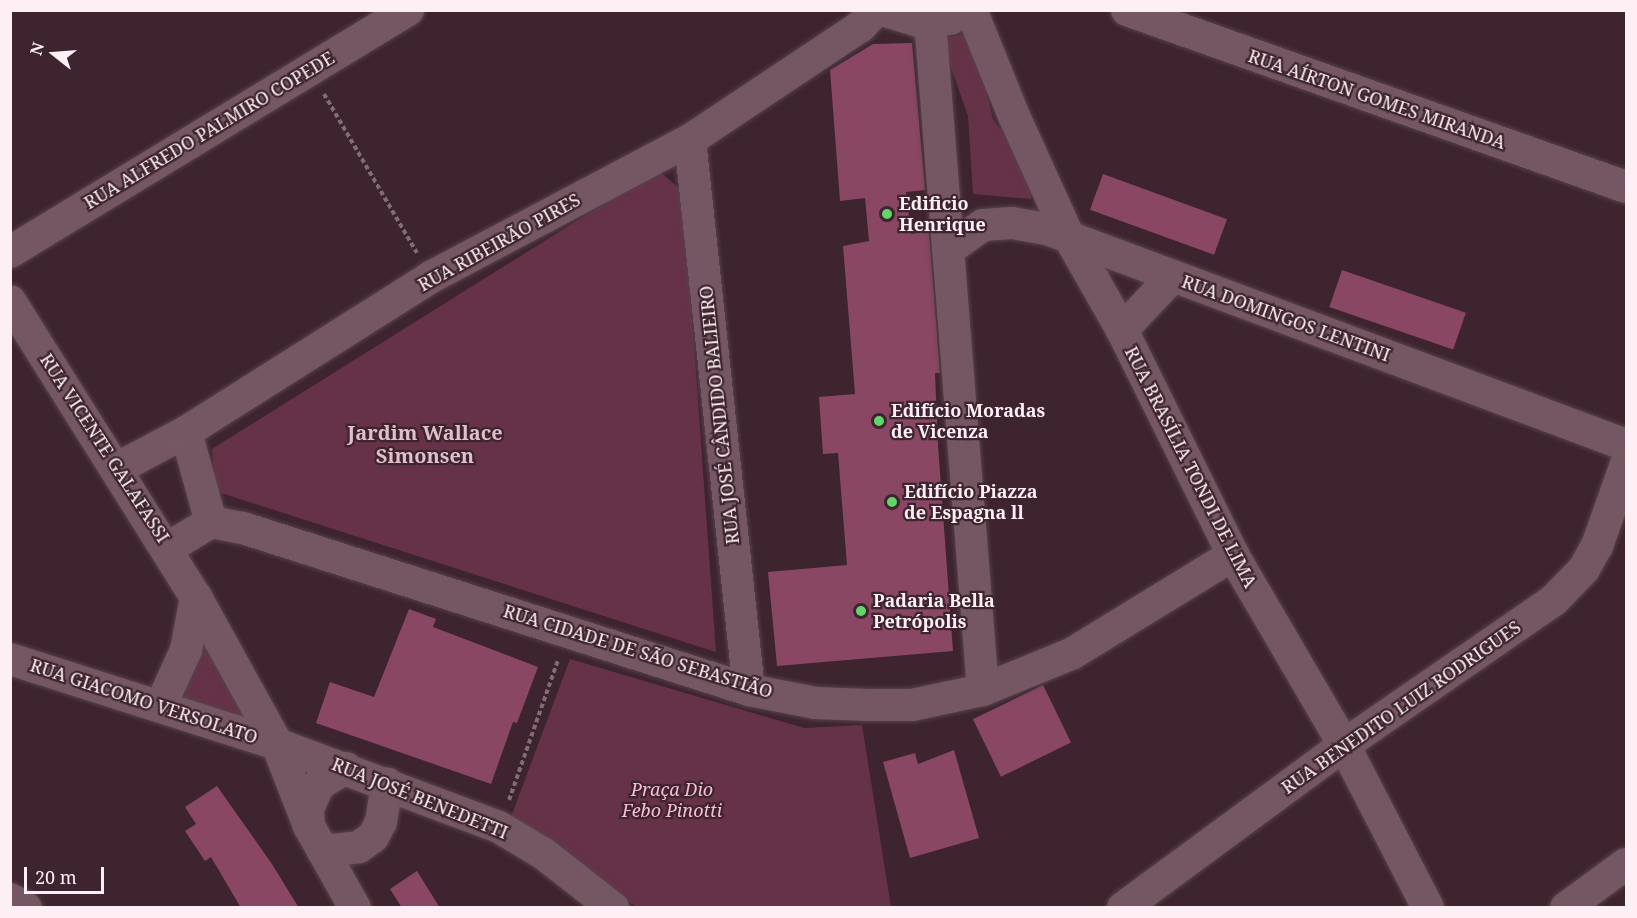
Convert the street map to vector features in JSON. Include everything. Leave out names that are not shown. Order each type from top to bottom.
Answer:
[{"type":"street","name":"RUA ALFREDO PALMIRO COPEDE","points":[[10,252],[309,68],[408,10]]},
{"type":"street","name":"RUA RIBEIRÃO PIRES","points":[[118,468],[186,432],[431,277],[690,140],[861,26],[876,10]]},
{"type":"street","points":[[882,10],[906,20],[930,21],[980,14]]},
{"type":"street","name":"RUA AÍRTON GOMES MIRANDA","points":[[1127,10],[1626,187]]},
{"type":"street","name":"RUA BRASÍLIA TONDI DE LIMA","points":[[980,14],[1014,116],[1068,235],[1122,330],[1233,555],[1344,745],[1428,908]]},
{"type":"street","points":[[930,21],[983,690]]},
{"type":"street","name":"RUA JOSÉ CÂNDIDO BALIEIRO","points":[[690,140],[749,690]]},
{"type":"street","name":"RUA DOMINGOS LENTINI","points":[[948,250],[983,225],[998,222],[1031,225],[1068,235],[1626,445]]},
{"type":"street","points":[[1122,330],[1173,276]]},
{"type":"street","name":"RUA VICENTE GALAFASSI","points":[[10,301],[118,468],[196,597],[278,744],[316,838],[355,908]]},
{"type":"street","points":[[168,548],[211,522],[186,432]]},
{"type":"street","name":"RUA BENEDITO LUIZ RODRIGUES","points":[[1123,908],[1344,745],[1554,600],[1570,584],[1597,546],[1626,464]]},
{"type":"street","name":"RUA CIDADE DE SÃO SEBASTIÃO","points":[[211,522],[319,549],[749,690],[816,703],[868,705],[912,705],[983,690],[1073,653],[1233,555]]},
{"type":"street","points":[[161,705],[186,650],[196,597]]},
{"type":"street","name":"RUA GIACOMO VERSOLATO","points":[[10,659],[161,705],[278,744]]},
{"type":"street","name":"RUA JOSÉ BENEDETTI","points":[[278,744],[499,826],[544,854],[613,908]]},
{"type":"street","points":[[346,768],[319,784],[308,809],[316,838],[359,847],[373,837],[381,822],[387,783]]},
{"type":"street","points":[[1566,908],[1626,864]]},
{"type":"street","points":[[10,899],[26,908]]},
{"type":"path","points":[[309,68],[431,277]]},
{"type":"path","points":[[499,826],[569,631]]},
{"type":"green space","points":[[972,32],[993,119],[1024,162],[1032,183],[1031,199],[973,194],[968,116],[941,39]]},
{"type":"green space","points":[[658,170],[683,192],[716,652],[215,491],[212,449]]},
{"type":"green space","points":[[206,624],[262,723],[182,702]]},
{"type":"green space","name":"Praça Dio Febo Pinotti","points":[[570,659],[804,728],[862,725],[891,907],[636,907],[557,849],[508,825]]},
{"type":"building","points":[[912,43],[925,190],[906,192],[911,234],[929,231],[940,373],[935,373],[938,445],[953,651],[777,666],[768,572],[847,565],[838,453],[823,454],[819,397],[855,394],[843,246],[869,241],[865,198],[840,201],[830,70],[873,44]]},
{"type":"building","points":[[1103,174],[1227,219],[1214,255],[1090,210]]},
{"type":"building","points":[[1342,270],[1466,313],[1453,350],[1329,307]]},
{"type":"building","points":[[409,609],[436,619],[433,627],[538,667],[517,723],[513,722],[491,784],[316,723],[330,682],[374,697]]},
{"type":"building","points":[[1043,685],[1071,743],[1001,777],[973,719]]},
{"type":"building","points":[[954,750],[979,838],[910,858],[883,762],[915,753],[918,764]]},
{"type":"building","points":[[217,786],[272,864],[299,908],[241,908],[211,857],[205,861],[185,831],[196,824],[185,807]]},
{"type":"building","points":[[417,871],[440,908],[402,908],[390,889]]},
{"type":"place","name":"Edificio Henrique","points":[[887,214]]},
{"type":"place","name":"Edifício Moradas de Vicenza","points":[[879,421]]},
{"type":"place","name":"Edifício Piazza de Espagna ll","points":[[892,502]]},
{"type":"place","name":"Padaria Bella Petrópolis","points":[[861,611]]},
{"type":"district","name":"Jardim Wallace Simonsen","points":[[425,444]]}]
